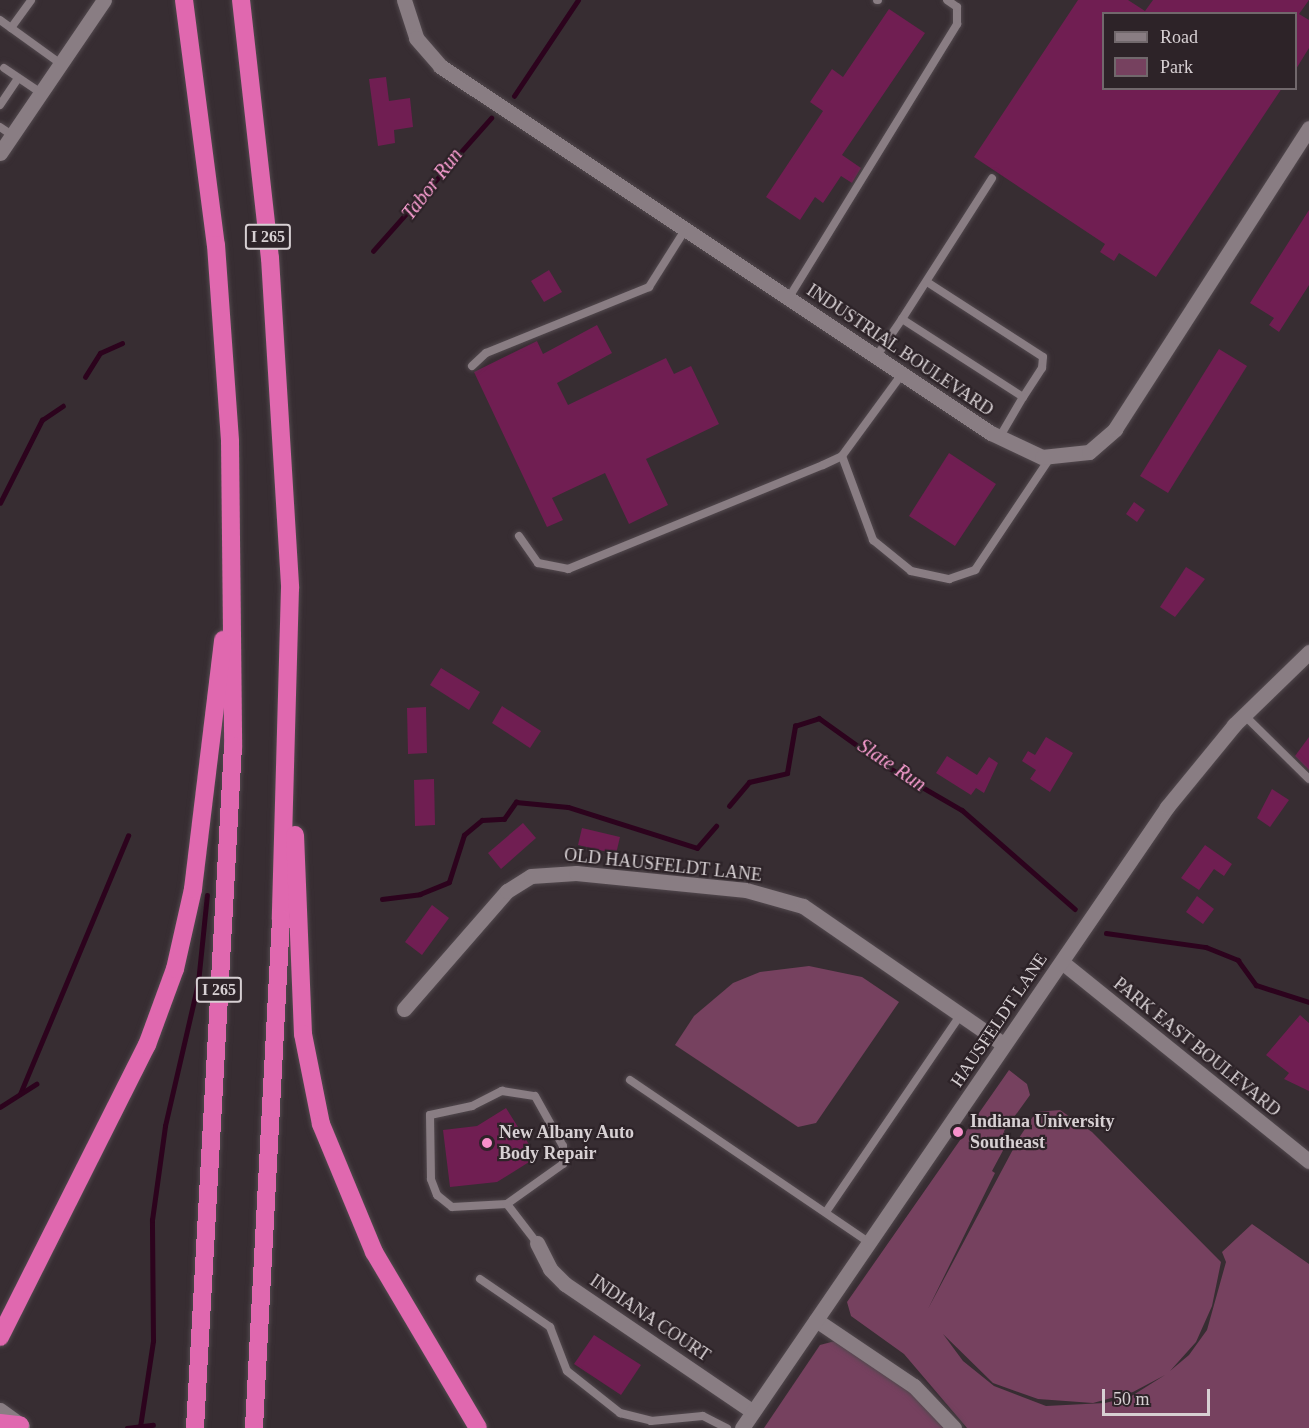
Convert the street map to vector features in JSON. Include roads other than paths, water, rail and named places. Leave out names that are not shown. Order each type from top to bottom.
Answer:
[{"type":"highway","name":"I 265","points":[[184,0],[216,245],[230,442],[232,552],[233,746],[195,1428]]},
{"type":"highway","name":"I 265","points":[[241,0],[270,258],[286,474],[290,588],[288,697],[254,1428]]},
{"type":"highway","points":[[0,1337],[147,1045],[176,969],[209,774],[232,552]]},
{"type":"highway","points":[[288,697],[303,1034],[321,1124],[374,1252],[478,1428]]},
{"type":"highway","points":[[0,1330],[12,1311]]},
{"type":"highway","points":[[0,1423],[22,1426]]},
{"type":"street","points":[[0,153],[6,131],[41,93],[104,0]]},
{"type":"street","name":"INDUSTRIAL BOULEVARD","points":[[404,0],[416,38],[440,66],[999,438],[1050,458]]},
{"type":"street","points":[[1050,458],[1089,452],[1115,429],[1309,128]]},
{"type":"street","name":"HAUSFELDT LANE","points":[[742,1428],[1180,791],[1244,715],[1309,652]]},
{"type":"street","name":"OLD HAUSFELDT LANE","points":[[404,1009],[507,891],[531,876],[576,873],[746,890],[784,899],[838,926],[1004,1044]]},
{"type":"street","name":"PARK EAST BOULEVARD","points":[[1062,962],[1309,1161]]},
{"type":"street","name":"INDIANA COURT","points":[[537,1243],[550,1269],[565,1284],[753,1412]]},
{"type":"street","points":[[816,1320],[914,1386],[954,1428]]},
{"type":"street","points":[[0,1410],[22,1426]]},
{"type":"lane","points":[[11,28],[31,0]]},
{"type":"lane","points":[[788,299],[957,24],[957,7],[946,0]]},
{"type":"lane","points":[[0,20],[61,64]]},
{"type":"lane","points":[[4,68],[41,93]]},
{"type":"lane","points":[[0,105],[18,78]]},
{"type":"lane","points":[[876,357],[927,282],[992,178]]},
{"type":"lane","points":[[472,366],[486,353],[649,288],[685,230]]},
{"type":"lane","points":[[927,282],[1043,357],[1042,368],[999,438]]},
{"type":"lane","points":[[902,319],[1023,397]]},
{"type":"lane","points":[[519,536],[538,563],[568,569],[842,456],[902,374]]},
{"type":"lane","points":[[842,456],[873,540],[911,571],[950,579],[975,570],[1050,458]]},
{"type":"lane","points":[[1244,715],[1309,779]]},
{"type":"lane","points":[[826,1212],[961,1014]]},
{"type":"lane","points":[[630,1080],[870,1243]]},
{"type":"lane","points":[[502,1091],[535,1096],[563,1146],[563,1164],[507,1204],[452,1207],[437,1196],[431,1179],[430,1115],[472,1106],[502,1091]]},
{"type":"lane","points":[[507,1204],[537,1243]]},
{"type":"lane","points":[[480,1279],[550,1327],[567,1371],[620,1413],[651,1421],[703,1416],[728,1428]]},
{"type":"waterway","name":"Tabor Run","points":[[514,96],[578,0]]},
{"type":"waterway","name":"Tabor Run","points":[[373,251],[491,118]]},
{"type":"waterway","name":"Tabor Run","points":[[85,377],[100,353],[122,343]]},
{"type":"waterway","name":"Tabor Run","points":[[0,503],[42,420],[63,406]]},
{"type":"waterway","name":"Slate Run","points":[[729,806],[749,782],[787,773],[795,726],[819,718],[886,766],[962,810],[1075,909]]},
{"type":"waterway","name":"Slate Run","points":[[382,899],[420,894],[449,882],[464,835],[482,820],[504,819],[516,802],[568,807],[697,848],[716,826]]},
{"type":"waterway","points":[[20,1094],[128,836]]},
{"type":"waterway","points":[[140,1427],[153,1341],[152,1220],[165,1126],[198,983],[207,895]]},
{"type":"waterway","name":"Slate Run","points":[[1106,933],[1206,947],[1238,960],[1256,985],[1309,1002]]},
{"type":"waterway","name":"Slate Run","points":[[0,1107],[36,1084]]},
{"type":"waterway","points":[[127,1428],[153,1425]]},
{"type":"place","name":"Indiana University Southeast","points":[[958,1132]]},
{"type":"place","name":"New Albany Auto Body Repair","points":[[487,1143]]}]
